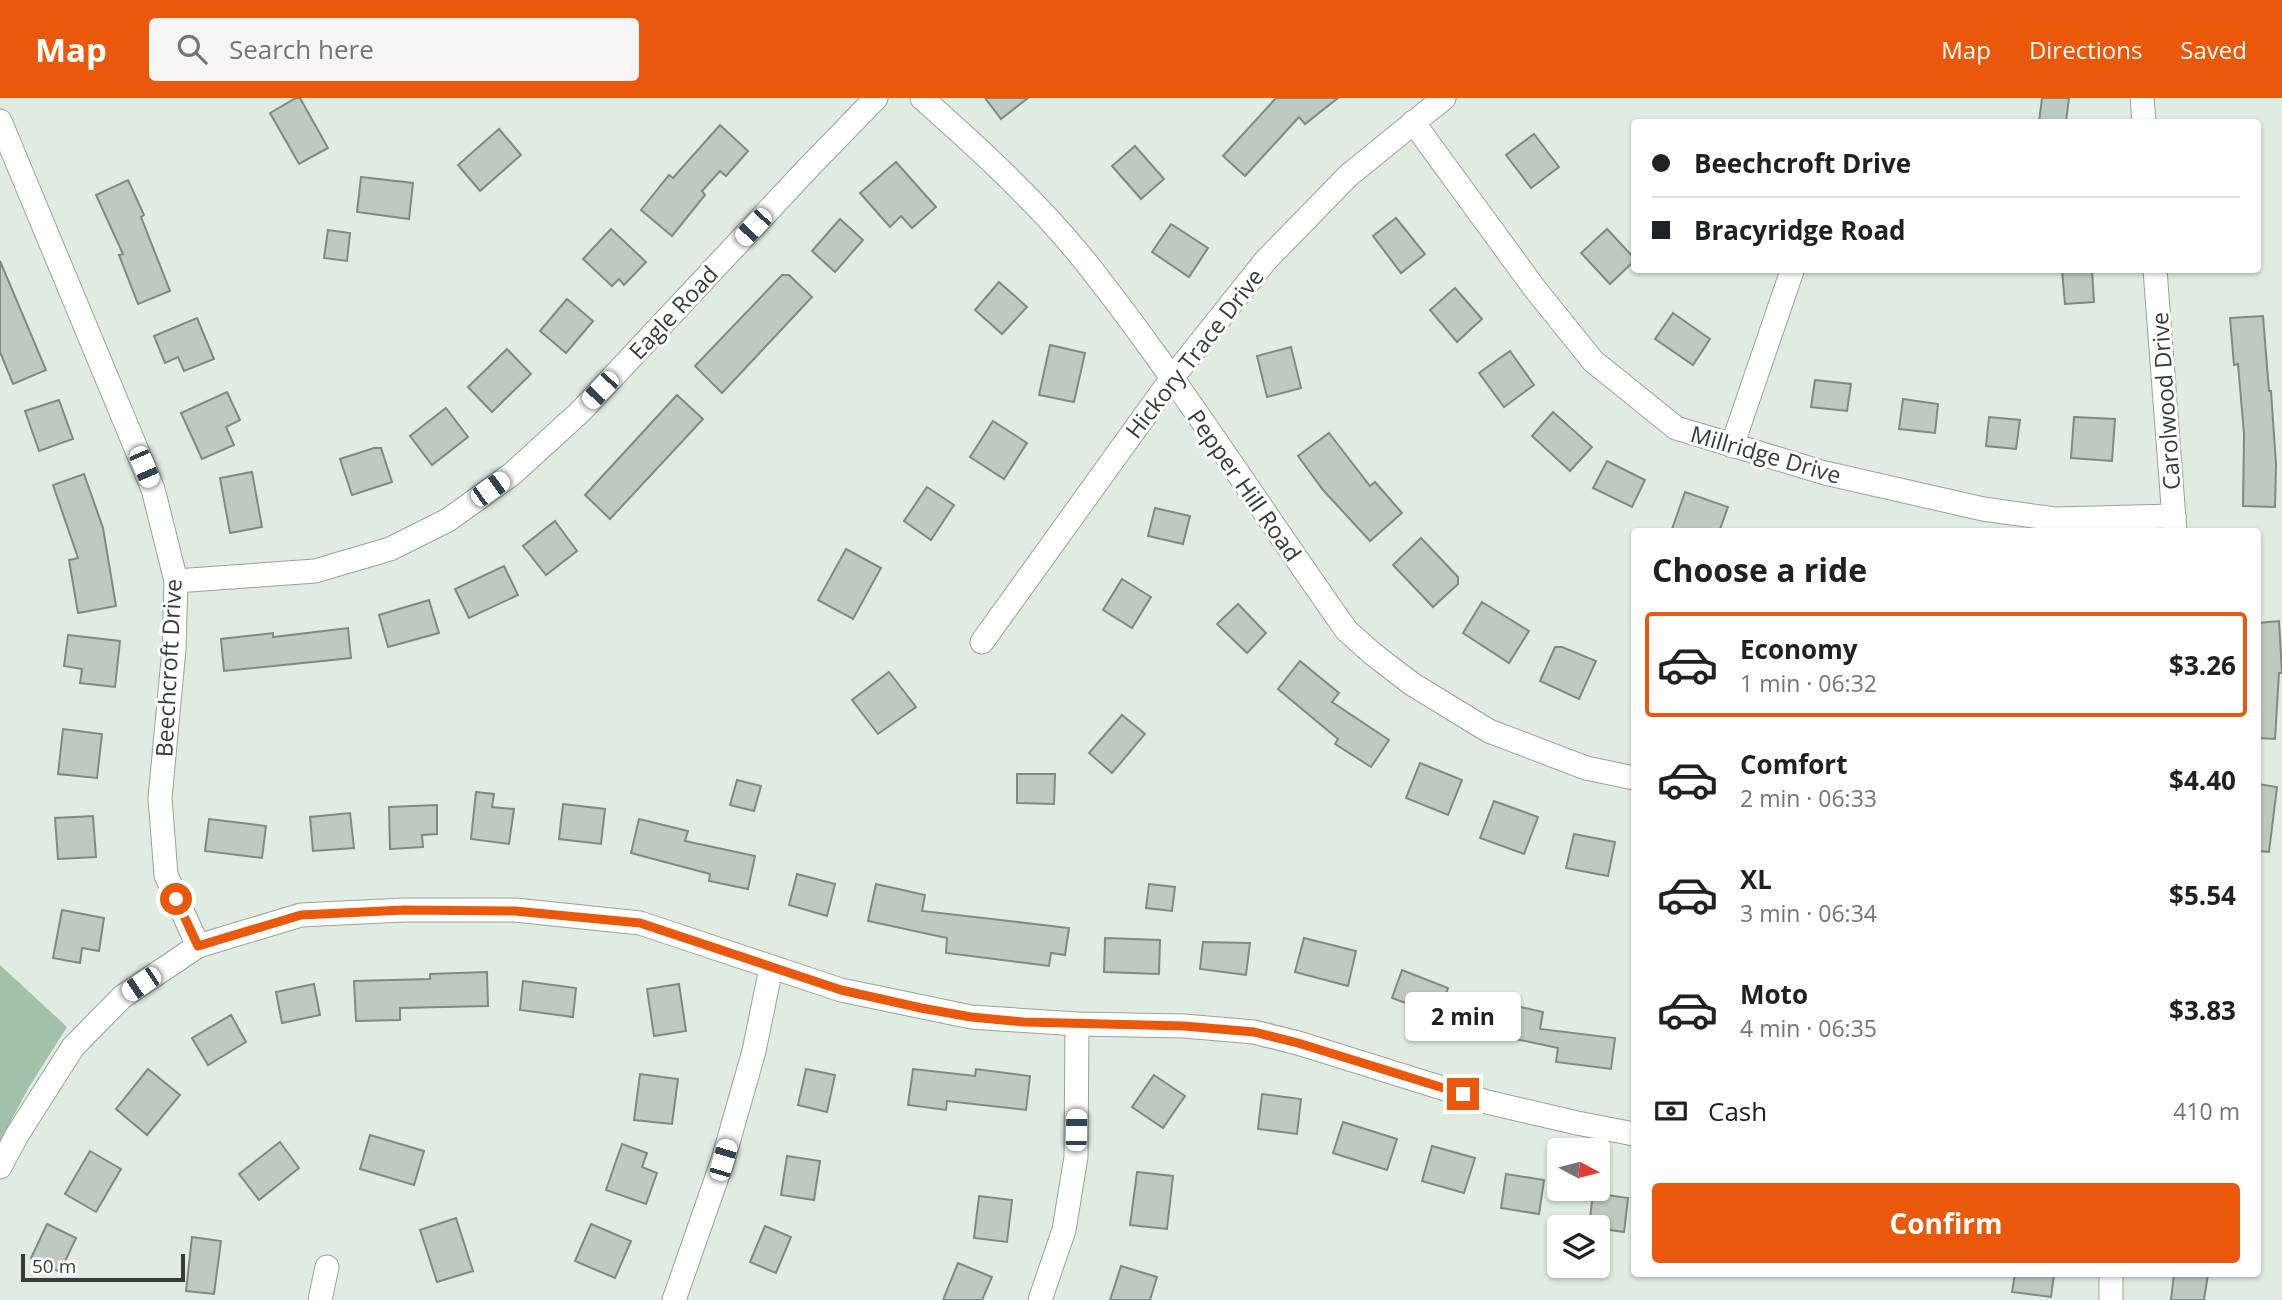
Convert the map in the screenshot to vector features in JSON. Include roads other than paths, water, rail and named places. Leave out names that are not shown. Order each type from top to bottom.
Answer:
[{"type":"street","name":"Eagle Road","points":[[176,581],[315,571],[390,549],[448,520],[512,474],[581,411],[876,98]]},
{"type":"street","name":"Pepper Hill Road","points":[[922,98],[999,167],[1079,255],[1172,378],[1348,631],[1412,684],[1489,731],[1586,768],[1631,777]]},
{"type":"street","name":"Hickory Trace Drive","points":[[982,642],[1172,378],[1265,260],[1349,175],[1444,98]]},
{"type":"street","points":[[2142,98],[2144,119]]},
{"type":"street","name":"Beechcroft Drive","points":[[0,121],[153,489],[176,581],[174,649],[160,798],[166,875],[198,946]]},
{"type":"street","name":"Millridge Drive","points":[[1413,122],[1535,289],[1593,361],[1676,428],[1825,473],[1983,509],[2055,519],[2175,524]]},
{"type":"street","points":[[1732,446],[1791,273]]},
{"type":"street","name":"Carolwood Drive","points":[[2155,273],[2175,524]]},
{"type":"street","points":[[0,1167],[16,1135],[73,1047],[122,997],[198,946],[301,915],[404,910],[515,911],[640,923],[841,990],[958,1015],[1024,1022],[1184,1026],[1254,1032],[1298,1043],[1487,1102],[1631,1133]]},
{"type":"street","points":[[674,1300],[723,1160],[754,1051],[771,968]]},
{"type":"street","points":[[1040,1300],[1064,1230],[1076,1157],[1077,1024]]},
{"type":"street","points":[[320,1300],[327,1267]]},
{"type":"street","points":[[2111,1277],[2111,1300]]}]
